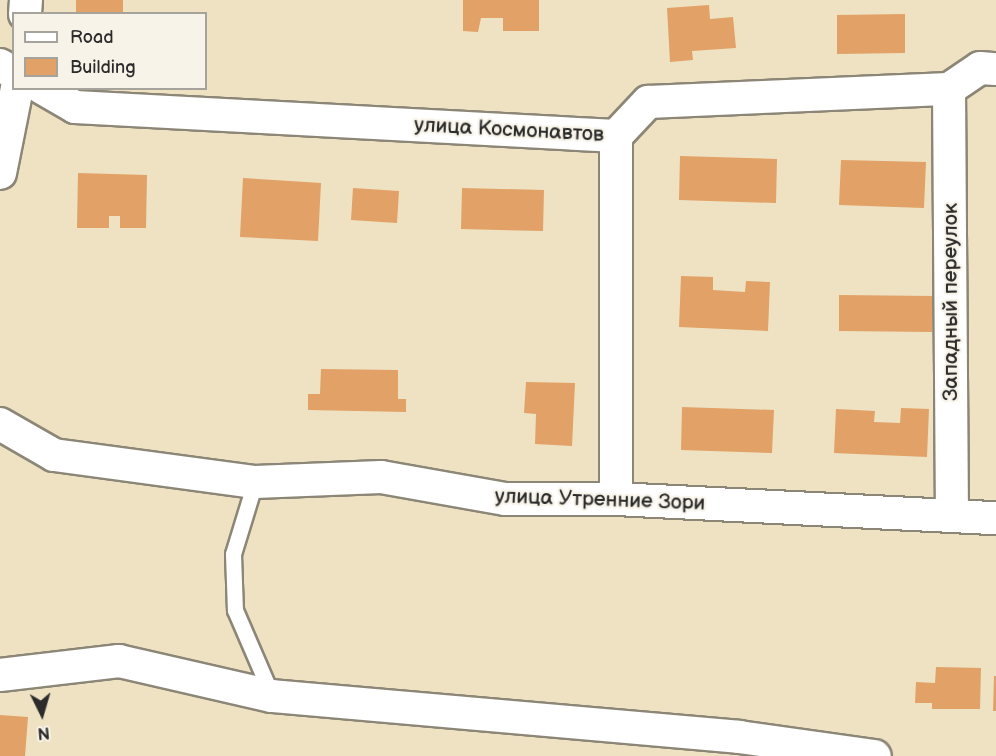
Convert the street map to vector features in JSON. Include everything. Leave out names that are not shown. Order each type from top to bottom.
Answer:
[{"type":"street","points":[[949,88],[980,68],[996,69]]},
{"type":"street","name":"улица Космонавтов","points":[[46,90],[75,106],[616,136],[648,102],[949,88]]},
{"type":"street","name":"Западный переулок","points":[[949,88],[952,516]]},
{"type":"street","points":[[0,173],[17,90]]},
{"type":"street","points":[[616,136],[616,499]]},
{"type":"street","name":"улица Утренние Зори","points":[[0,424],[54,455],[255,482],[381,477],[505,499],[616,499],[996,518]]},
{"type":"street","points":[[0,675],[119,661],[272,696],[769,748],[875,756]]},
{"type":"lane","points":[[255,482],[233,554],[235,610],[272,696]]},
{"type":"building","points":[[76,0],[123,0],[123,12],[76,12]]},
{"type":"building","points":[[463,0],[539,0],[539,31],[503,31],[503,18],[481,18],[478,32],[463,31]]},
{"type":"building","points":[[709,5],[710,19],[733,17],[736,48],[692,51],[693,60],[670,62],[667,8]]},
{"type":"building","points":[[905,14],[905,53],[837,54],[837,15]]},
{"type":"building","points":[[680,156],[777,159],[776,203],[679,200]]},
{"type":"building","points":[[841,160],[926,162],[924,208],[839,205]]},
{"type":"building","points":[[78,173],[147,175],[146,228],[120,228],[120,216],[109,216],[109,228],[77,228]]},
{"type":"building","points":[[243,178],[321,183],[318,241],[240,237]]},
{"type":"building","points":[[353,188],[399,191],[397,223],[351,220]]},
{"type":"building","points":[[462,188],[544,190],[543,231],[461,229]]},
{"type":"building","points":[[681,276],[713,277],[713,290],[745,292],[746,281],[770,282],[768,331],[679,327]]},
{"type":"building","points":[[839,295],[933,296],[932,332],[839,331]]},
{"type":"building","points":[[321,369],[398,370],[398,399],[406,399],[406,412],[308,410],[308,394],[320,394]]},
{"type":"building","points":[[526,382],[575,383],[572,446],[535,444],[536,414],[524,413]]},
{"type":"building","points":[[682,407],[774,410],[772,453],[681,450]]},
{"type":"building","points":[[901,408],[929,409],[927,457],[834,453],[836,409],[875,411],[874,422],[900,423]]},
{"type":"building","points":[[936,667],[981,668],[980,709],[932,709],[932,703],[915,703],[916,682],[935,683]]},
{"type":"building","points":[[994,676],[996,676],[996,711],[993,711]]},
{"type":"building","points":[[0,715],[28,717],[25,756],[0,756]]}]
